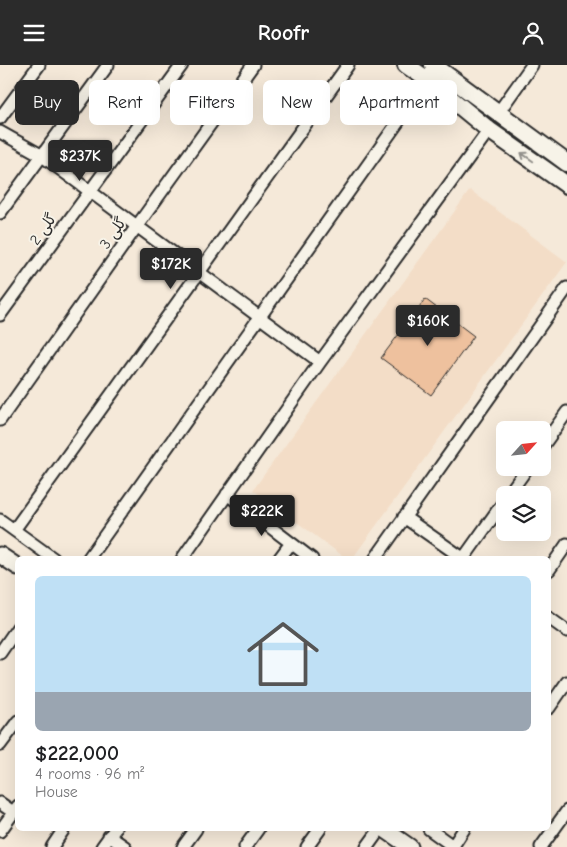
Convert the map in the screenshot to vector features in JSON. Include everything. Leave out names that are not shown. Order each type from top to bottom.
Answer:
[{"type":"main road","points":[[406,65],[438,71],[566,161]]},
{"type":"main road","points":[[438,71],[489,130],[567,185]]},
{"type":"street","points":[[0,118],[39,65]]},
{"type":"street","points":[[0,213],[108,65]]},
{"type":"street","name":"گلی 2","points":[[0,315],[182,65]]},
{"type":"street","name":"گلی 3","points":[[0,420],[253,65]]},
{"type":"street","points":[[14,530],[348,65]]},
{"type":"street","points":[[498,113],[532,65]]},
{"type":"street","points":[[90,556],[259,317],[438,71]]},
{"type":"street","points":[[184,556],[320,362],[489,130]]},
{"type":"street","points":[[0,132],[41,155],[320,362]]},
{"type":"street","points":[[377,556],[567,287]]},
{"type":"street","points":[[551,434],[567,412]]},
{"type":"street","points":[[227,494],[308,556]]},
{"type":"street","points":[[465,556],[496,512]]},
{"type":"street","points":[[404,517],[459,556]]},
{"type":"street","points":[[0,520],[50,556]]},
{"type":"street","points":[[281,556],[291,543]]},
{"type":"street","points":[[551,566],[567,544]]},
{"type":"street","points":[[0,555],[15,565]]},
{"type":"street","points":[[551,619],[567,631]]},
{"type":"street","points":[[0,653],[15,631]]},
{"type":"street","points":[[551,705],[567,682]]},
{"type":"street","points":[[0,745],[15,725]]},
{"type":"street","points":[[0,803],[15,809],[0,831]]},
{"type":"street","points":[[541,847],[567,811]]},
{"type":"street","points":[[52,847],[63,831]]},
{"type":"street","points":[[183,847],[195,831]]},
{"type":"street","points":[[245,847],[257,831]]},
{"type":"street","points":[[307,847],[319,831]]},
{"type":"street","points":[[367,847],[379,831]]},
{"type":"street","points":[[387,831],[410,847]]},
{"type":"street","points":[[432,831],[453,846],[463,831]]},
{"type":"street","points":[[102,847],[112,833],[125,847]]},
{"type":"shaded area","points":[[470,190],[567,262],[354,556],[343,556],[253,490]]},
{"type":"building","points":[[425,299],[474,336],[431,395],[381,358]]}]
